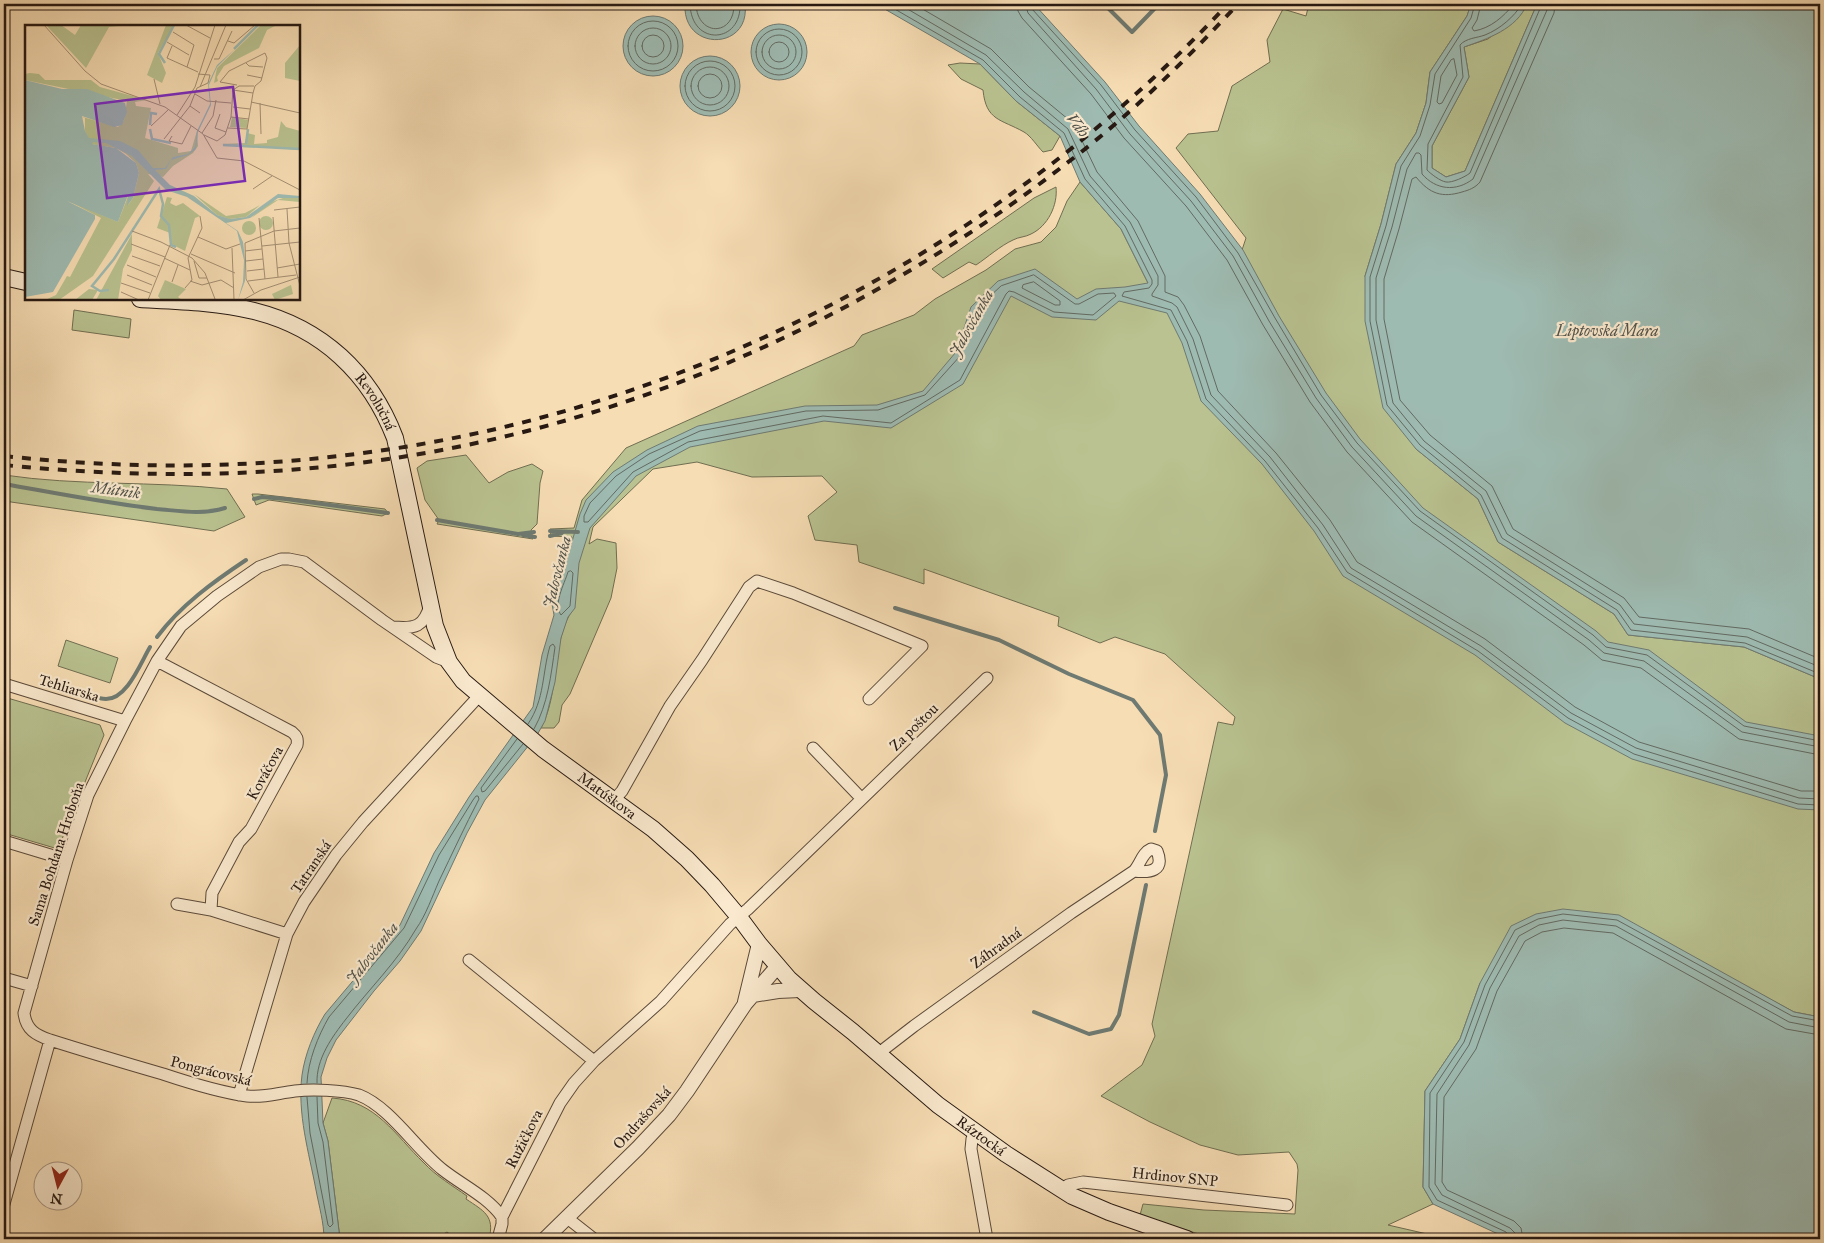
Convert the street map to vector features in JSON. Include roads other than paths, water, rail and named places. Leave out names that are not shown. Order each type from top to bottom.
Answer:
[{"type":"main road","points":[[4,276],[25,282]]},
{"type":"main road","name":"Revolučná","points":[[154,300],[224,305],[255,311],[307,332],[354,368],[378,400],[395,438],[435,626],[449,662]]},
{"type":"main road","name":"Matúškova","points":[[449,662],[463,681],[479,696],[543,749],[653,829],[687,859],[739,917],[777,967],[800,990]]},
{"type":"main road","name":"Ráztocká","points":[[800,990],[931,1099],[976,1133],[1062,1190],[1109,1212],[1187,1239]]},
{"type":"street","name":"Matúškova","points":[[274,560],[290,559],[304,562],[436,657],[449,662]]},
{"type":"street","name":"Sama Bohdana Hroboňa","points":[[50,1040],[39,1036],[27,1026],[24,1013],[88,795],[157,661],[181,626],[197,611],[259,567],[274,560]]},
{"type":"street","points":[[614,800],[622,791],[670,706],[744,595],[757,581],[793,593],[922,646],[869,698]]},
{"type":"street","points":[[392,626],[408,627],[419,625],[426,617],[430,604]]},
{"type":"street","name":"Kováčova","points":[[157,661],[292,732],[298,740],[251,829],[239,842],[212,893],[211,910]]},
{"type":"street","name":"Za poštou","points":[[739,917],[987,678]]},
{"type":"street","name":"Tehliarska","points":[[4,684],[125,721]]},
{"type":"street","name":"Tatranská","points":[[239,1095],[287,934],[317,881],[363,822],[479,696]]},
{"type":"street","points":[[813,748],[861,798]]},
{"type":"street","points":[[4,841],[68,860]]},
{"type":"street","name":"Záhradná","points":[[878,1053],[1071,913],[1134,871]]},
{"type":"street","points":[[177,904],[211,910],[287,934]]},
{"type":"street","name":"Ružičkova","points":[[498,1239],[502,1217],[560,1103],[574,1083],[594,1061],[662,1001],[730,924],[739,917]]},
{"type":"street","name":"Ondrašovská","points":[[749,999],[758,944]]},
{"type":"street","points":[[469,960],[594,1061]]},
{"type":"street","name":"Ondrašovská","points":[[545,1239],[669,1115],[749,999],[777,967]]},
{"type":"street","points":[[4,978],[32,986]]},
{"type":"street","points":[[749,999],[778,991],[800,990]]},
{"type":"street","points":[[4,1204],[50,1040]]},
{"type":"street","name":"Pongrácovská","points":[[50,1040],[202,1086],[239,1095],[264,1097],[298,1090],[352,1093],[372,1102],[386,1113],[436,1164],[490,1203],[502,1217]]},
{"type":"street","points":[[976,1133],[972,1139],[971,1149],[987,1239]]},
{"type":"street","name":"Hrdinov SNP","points":[[1062,1190],[1068,1185],[1083,1182],[1286,1205]]},
{"type":"street","points":[[566,1217],[594,1239]]},
{"type":"water","points":[[685,4],[745,4],[744,19],[738,31],[728,37],[716,40],[704,37],[694,31],[687,20]]},
{"type":"water","points":[[876,4],[1034,4],[1105,82],[1139,126],[1200,194],[1243,250],[1279,316],[1326,393],[1360,439],[1423,508],[1596,631],[1608,642],[1649,650],[1746,722],[1820,736],[1820,810],[1798,809],[1632,759],[1565,723],[1475,655],[1343,576],[1314,531],[1262,464],[1201,401],[1182,343],[1167,313],[1119,301],[1096,320],[1052,317],[1011,296],[963,384],[891,428],[824,421],[690,447],[636,476],[590,528],[579,563],[575,608],[568,617],[561,638],[555,682],[545,721],[537,735],[485,800],[467,833],[421,931],[400,961],[336,1040],[327,1058],[321,1077],[323,1123],[328,1141],[340,1239],[324,1239],[321,1214],[302,1118],[302,1075],[308,1051],[325,1014],[400,925],[434,853],[469,797],[533,707],[542,655],[554,615],[552,604],[586,500],[613,472],[647,450],[698,426],[805,406],[877,405],[923,391],[956,352],[971,307],[998,281],[1035,269],[1077,299],[1096,289],[1148,283],[1121,229],[1080,182],[1060,136],[1016,101],[980,64]]},
{"type":"water","name":"Liptovská Mara","points":[[1471,4],[1527,4],[1522,13],[1509,26],[1500,32],[1464,47],[1469,77],[1432,146],[1432,168],[1446,177],[1465,171],[1537,4],[1820,4],[1820,679],[1744,647],[1628,635],[1614,614],[1498,542],[1478,499],[1416,449],[1383,408],[1365,321],[1365,276],[1381,224],[1396,164],[1416,133],[1426,103],[1430,72],[1467,16]]},
{"type":"water","points":[[653,16],[670,21],[678,29],[683,46],[678,63],[670,71],[653,76],[636,71],[628,63],[623,46],[628,29],[636,21]]},
{"type":"water","points":[[773,24],[785,24],[795,28],[803,36],[807,52],[803,68],[795,76],[785,80],[773,80],[763,76],[755,68],[751,58],[751,46],[755,36],[763,28]]},
{"type":"water","points":[[704,56],[716,56],[732,64],[738,74],[740,86],[738,98],[732,108],[716,116],[704,116],[688,108],[680,92],[680,80],[688,64]]},
{"type":"water","points":[[1563,909],[1619,915],[1794,1012],[1820,1017],[1820,1239],[1509,1239],[1433,1204],[1423,1187],[1425,1091],[1460,1039],[1480,983],[1511,926],[1536,914]]},
{"type":"waterway","points":[[1104,4],[1132,32],[1159,4]]},
{"type":"waterway","name":"Mútnik","points":[[4,484],[157,509],[200,512],[225,508]]},
{"type":"waterway","name":"Mútnik","points":[[254,499],[262,497],[286,499],[388,513]]},
{"type":"waterway","name":"Mútnik","points":[[437,520],[518,534],[534,532]]},
{"type":"waterway","name":"Mútnik","points":[[550,531],[578,532]]},
{"type":"waterway","name":"Mútnik","points":[[550,536],[562,533]]},
{"type":"waterway","name":"Mútnik","points":[[523,535],[535,537]]},
{"type":"waterway","points":[[157,637],[187,604],[246,560]]},
{"type":"waterway","points":[[895,608],[999,640],[1069,674],[1133,700],[1160,735],[1166,775],[1155,831]]},
{"type":"waterway","points":[[83,697],[86,694],[106,699],[120,693],[127,687],[150,647]]},
{"type":"waterway","points":[[1034,1012],[1089,1034],[1111,1029],[1119,1015],[1146,885]]},
{"type":"railway","points":[[4,456],[94,463],[184,465],[274,462],[363,453],[486,431],[605,399],[722,356],[834,303],[942,241],[1043,170],[1139,91],[1228,4]]},
{"type":"railway","points":[[4,465],[140,474],[231,473],[322,467],[367,462],[462,446],[555,423],[647,394],[737,359],[824,318],[909,271],[990,220],[1090,145],[1134,107],[1177,67],[1238,4]]},
{"type":"water label","name":"Váh","points":[[1078,125]]},
{"type":"water label","name":"Jalovčanka","points":[[971,323]]},
{"type":"water label","name":"Jalovčanka","points":[[557,572]]},
{"type":"water label","name":"Jalovčanka","points":[[372,953]]}]
